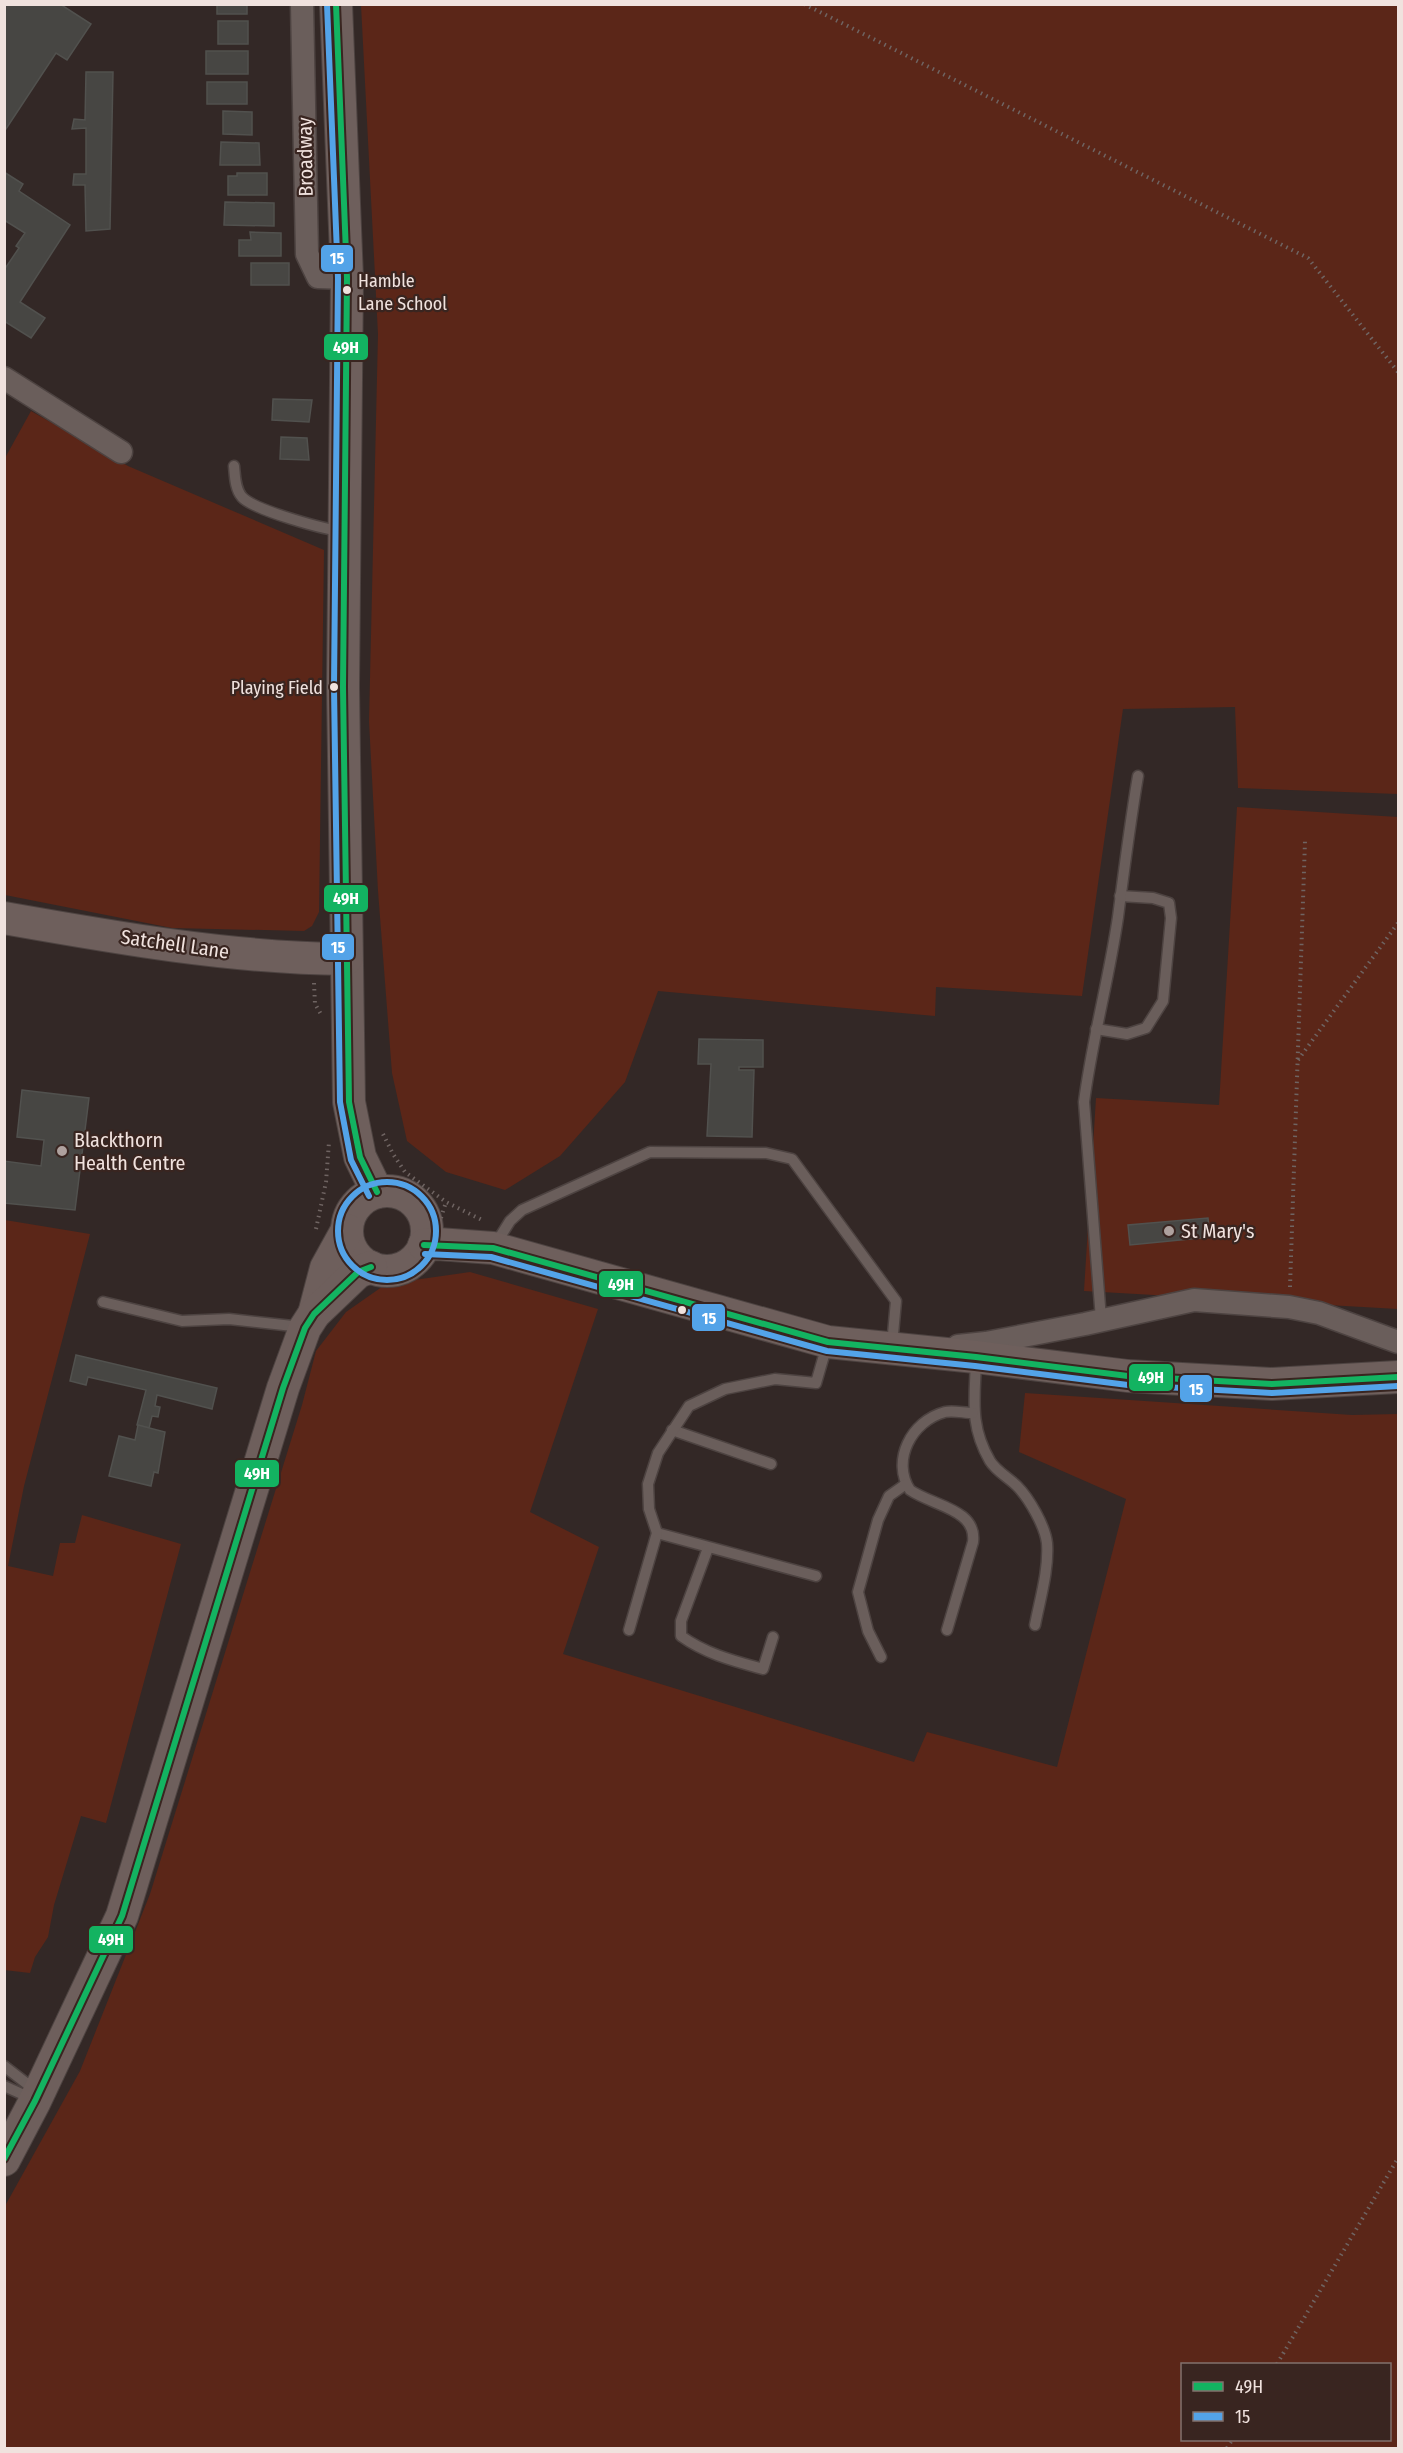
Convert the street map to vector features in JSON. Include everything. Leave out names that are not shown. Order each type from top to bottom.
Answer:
[{"type":"main road","points":[[336,4],[347,278],[344,531],[346,959],[350,1102],[360,1157],[377,1192]]},
{"type":"main road","name":"Satchell Lane","points":[[4,918],[178,946],[313,959],[346,959]]},
{"type":"main road","points":[[4,2160],[38,2096],[122,1916],[283,1388],[310,1321],[326,1268],[347,1230],[352,1210],[362,1200],[377,1192],[392,1191],[473,1232],[493,1248]]},
{"type":"main road","points":[[416,1204],[424,1216],[427,1229],[422,1256]]},
{"type":"main road","points":[[347,1230],[349,1244],[356,1256],[380,1273]]},
{"type":"main road","points":[[310,1321],[358,1272],[380,1273],[400,1268],[438,1244],[493,1248],[828,1342],[1128,1376],[1272,1384],[1398,1377]]},
{"type":"street","name":"Broadway","points":[[302,4],[307,255],[318,278],[347,278]]},
{"type":"street","points":[[4,378],[121,452]]},
{"type":"street","points":[[900,1349],[986,1343],[1194,1300],[1289,1307],[1319,1313],[1398,1342]]},
{"type":"lane","points":[[234,466],[238,489],[248,502],[330,530],[344,531]]},
{"type":"lane","points":[[1101,1319],[1084,1102],[1118,917],[1138,776]]},
{"type":"lane","points":[[1096,1029],[1127,1035],[1146,1028],[1163,1001],[1171,918],[1169,903],[1153,898],[1120,896]]},
{"type":"lane","points":[[493,1248],[510,1221],[522,1210],[650,1152],[766,1153],[792,1159],[896,1301],[900,1349]]},
{"type":"lane","points":[[103,1302],[182,1322],[229,1319],[310,1321]]},
{"type":"lane","points":[[629,1630],[657,1533],[649,1509],[648,1484],[658,1453],[672,1430],[689,1406],[725,1389],[775,1380],[816,1383],[828,1342]]},
{"type":"lane","points":[[976,1357],[973,1413],[982,1446],[992,1464],[1019,1488],[1036,1512],[1047,1542],[1045,1574],[1035,1625]]},
{"type":"lane","points":[[947,1630],[974,1542],[975,1531],[969,1520],[910,1491],[902,1469],[904,1450],[916,1430],[929,1419],[946,1412],[973,1413]]},
{"type":"lane","points":[[672,1430],[771,1464]]},
{"type":"lane","points":[[881,1657],[868,1631],[858,1592],[879,1520],[889,1496],[906,1484]]},
{"type":"lane","points":[[657,1533],[816,1576]]},
{"type":"lane","points":[[708,1548],[681,1621],[681,1636],[695,1647],[719,1657],[763,1669],[773,1637]]},
{"type":"lane","points":[[4,2066],[26,2083],[38,2096]]},
{"type":"lane","points":[[4,2086],[38,2096]]},
{"type":"path","points":[[804,4],[1308,258],[1398,372]]},
{"type":"path","points":[[1289,1307],[1305,841]]},
{"type":"path","points":[[1297,1062],[1398,923]]},
{"type":"path","points":[[380,1273],[422,1256]]},
{"type":"path","points":[[1277,2363],[1398,2158]]},
{"type":"shaded area","points":[[361,5],[1398,5],[1398,794],[1238,788],[1235,707],[1123,709],[1082,996],[936,987],[935,1016],[658,991],[625,1082],[560,1156],[505,1190],[446,1172],[407,1141],[392,1073],[378,891],[369,721],[378,334]]},
{"type":"shaded area","points":[[31,411],[128,466],[324,550],[319,912],[312,926],[304,931],[172,928],[5,895],[5,458]]},
{"type":"shaded area","points":[[1237,807],[1398,817],[1398,1309],[1084,1291],[1096,1098],[1219,1105]]},
{"type":"shaded area","points":[[5,1220],[90,1234],[24,1486],[8,1566],[53,1576],[60,1543],[75,1543],[82,1515],[181,1544],[106,1823],[81,1816],[54,1905],[48,1937],[35,1957],[30,1973],[4,1970]]},
{"type":"shaded area","points":[[470,1272],[598,1309],[530,1512],[599,1547],[563,1654],[914,1762],[927,1732],[1057,1767],[1126,1499],[1019,1452],[1025,1393],[1352,1415],[1398,1414],[1398,2448],[5,2448],[5,2206],[80,2071],[150,1894],[302,1405],[316,1351],[346,1312],[386,1284]]},
{"type":"building","points":[[4,4],[60,4],[91,24],[67,60],[56,53],[4,132]]},
{"type":"building","points":[[217,4],[247,4],[247,14],[217,14]]},
{"type":"building","points":[[218,21],[248,21],[248,44],[218,44]]},
{"type":"building","points":[[206,51],[248,51],[248,74],[206,74]]},
{"type":"building","points":[[86,72],[113,72],[110,229],[86,231],[85,185],[73,185],[74,174],[86,174],[86,128],[72,129],[74,119],[85,120]]},
{"type":"building","points":[[207,82],[247,82],[247,104],[207,104]]},
{"type":"building","points":[[223,111],[252,112],[252,135],[223,134]]},
{"type":"building","points":[[221,142],[259,143],[260,165],[220,165]]},
{"type":"building","points":[[4,172],[23,184],[19,191],[70,225],[20,302],[45,318],[31,338],[4,321],[4,270],[19,248],[16,246],[25,233],[4,220]]},
{"type":"building","points":[[237,173],[267,173],[267,195],[228,195],[228,176],[237,176]]},
{"type":"building","points":[[225,202],[274,203],[274,226],[224,225]]},
{"type":"building","points":[[250,232],[281,233],[281,256],[239,256],[239,240],[251,240]]},
{"type":"building","points":[[251,263],[289,263],[289,285],[251,285]]},
{"type":"building","points":[[273,399],[312,400],[309,422],[272,420]]},
{"type":"building","points":[[281,437],[307,438],[309,460],[280,459]]},
{"type":"building","points":[[699,1039],[763,1040],[763,1067],[739,1067],[739,1070],[754,1070],[752,1137],[707,1136],[711,1064],[698,1064]]},
{"type":"building","name":"Blackthorn Health Centre","points":[[22,1090],[89,1098],[75,1210],[4,1203],[4,1161],[41,1166],[44,1140],[17,1137]]},
{"type":"building","name":"St Mary's","points":[[1208,1218],[1210,1237],[1130,1245],[1128,1225]]},
{"type":"building","points":[[76,1355],[217,1388],[212,1409],[157,1395],[155,1406],[160,1407],[158,1417],[152,1416],[149,1428],[137,1425],[146,1390],[88,1377],[86,1385],[70,1381]]},
{"type":"building","points":[[138,1425],[165,1432],[158,1473],[154,1472],[151,1486],[109,1476],[119,1436],[135,1440]]},
{"type":"transit line","name":"15","points":[[327,4],[338,278],[334,687],[340,1102],[351,1160],[369,1196]]},
{"type":"transit line","name":"49H","points":[[336,4],[347,278],[343,687],[349,1102],[360,1157],[377,1192]]},
{"type":"transit line","name":"15","points":[[387,1182],[406,1186],[421,1197],[432,1212],[436,1231],[432,1250],[421,1265],[406,1276],[387,1280],[368,1276],[353,1265],[342,1250],[338,1231],[342,1212],[353,1197],[368,1186],[387,1182]]},
{"type":"transit line","name":"49H","points":[[424,1245],[493,1248],[828,1342],[1128,1376],[1272,1384],[1398,1377]]},
{"type":"transit line","name":"15","points":[[425,1254],[491,1257],[827,1351],[1128,1385],[1272,1393],[1398,1386]]},
{"type":"transit line","name":"49H","points":[[4,2159],[35,2101],[122,1916],[283,1388],[305,1328],[314,1314],[358,1272],[371,1267]]},
{"type":"place","name":"Hamble Lane School","points":[[347,290]]},
{"type":"place","name":"Playing Field","points":[[334,687]]},
{"type":"place","name":"Blackthorn Health Centre","points":[[62,1151]]},
{"type":"place","name":"St Mary's","points":[[1169,1231]]}]
